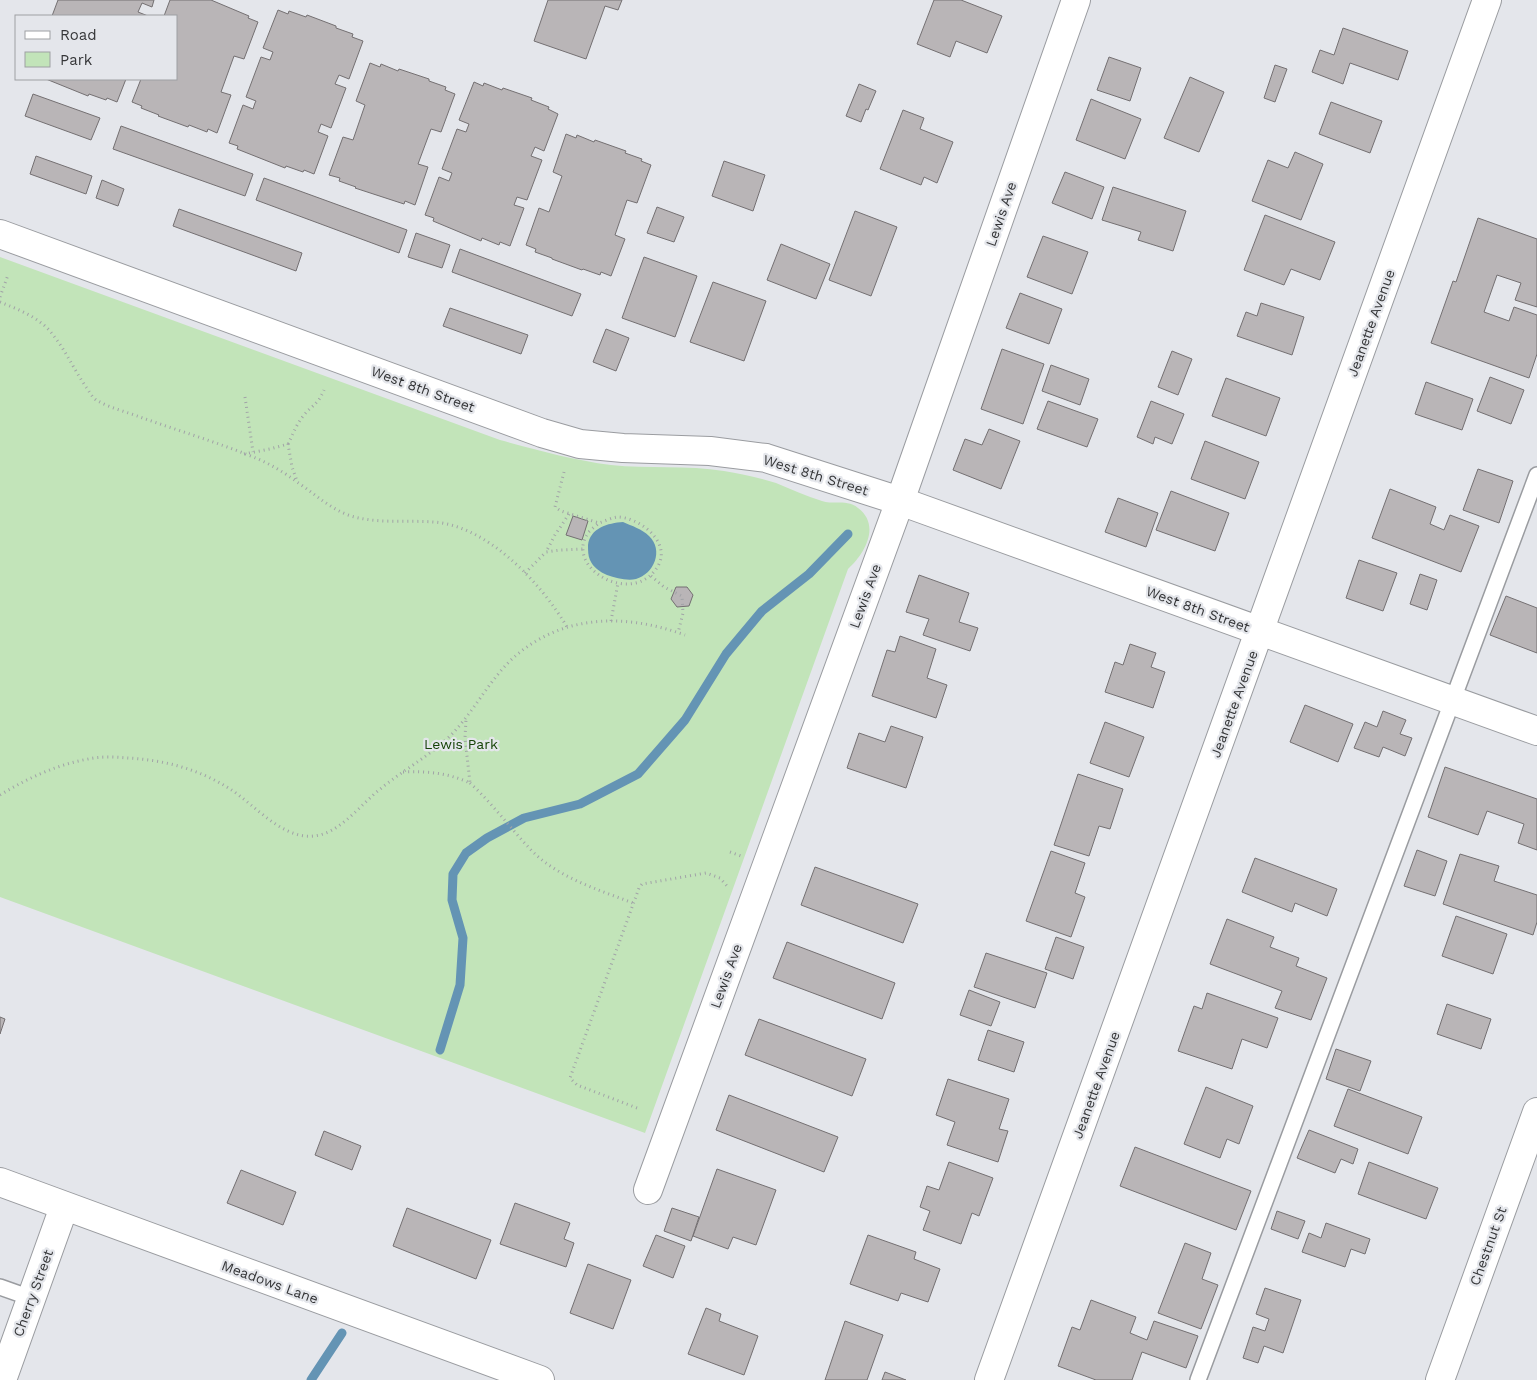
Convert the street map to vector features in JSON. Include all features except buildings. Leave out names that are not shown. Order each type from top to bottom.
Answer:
[{"type":"street","name":"Lewis Ave","points":[[648,1190],[900,500],[1076,0]]},
{"type":"street","name":"Jeanette Avenue","points":[[989,1380],[1487,0]]},
{"type":"street","name":"West 8th Street","points":[[0,234],[542,433],[580,444],[623,448],[710,450],[766,458],[900,500],[1537,732]]},
{"type":"street","name":"Chestnut St","points":[[1440,1380],[1537,1112]]},
{"type":"street","name":"Meadows Lane","points":[[0,1182],[540,1380]]},
{"type":"street","name":"Cherry Street","points":[[2,1380],[64,1206]]},
{"type":"lane","points":[[1198,1380],[1537,475]]},
{"type":"lane","points":[[0,1286],[31,1298]]},
{"type":"path","points":[[0,297],[8,275]]},
{"type":"path","points":[[0,302],[26,313],[50,331],[96,401],[244,454],[277,469],[331,507],[350,516],[384,521],[435,522],[453,525],[469,531],[505,555],[524,573],[550,601],[566,626]]},
{"type":"path","points":[[297,482],[288,444],[299,421],[305,413],[316,405],[324,390]]},
{"type":"path","points":[[245,397],[253,452]]},
{"type":"path","points":[[244,454],[288,444]]},
{"type":"path","points":[[564,472],[555,507],[561,511],[599,523]]},
{"type":"path","points":[[524,573],[546,552],[570,514]]},
{"type":"path","points":[[619,517],[639,524],[649,530],[655,537],[662,552],[660,561],[651,576],[638,584],[618,583],[600,576],[585,561],[583,549],[588,533],[599,523],[619,517]]},
{"type":"path","points":[[546,552],[583,549]]},
{"type":"path","points":[[651,576],[682,596],[683,612],[678,633]]},
{"type":"path","points":[[611,621],[618,583]]},
{"type":"path","points":[[0,795],[37,774],[90,758],[112,757],[156,760],[202,774],[230,789],[278,826],[301,835],[313,836],[323,834],[336,828],[382,788],[439,745],[466,718],[513,659],[538,641],[566,626],[611,621],[642,624],[685,635]]},
{"type":"path","points":[[466,718],[465,738],[470,783]]},
{"type":"path","points":[[403,772],[424,771],[443,773],[470,783],[483,794],[533,852],[561,872],[594,889],[633,903]]},
{"type":"path","points":[[637,1108],[577,1085],[570,1078],[633,903],[642,884],[706,873],[720,878],[750,912]]},
{"type":"green space","name":"Lewis Park","points":[[0,257],[500,440],[569,458],[597,463],[639,467],[696,468],[724,471],[764,479],[822,501],[854,505],[865,515],[869,523],[869,531],[865,548],[848,569],[645,1133],[0,897]]},
{"type":"water","points":[[623,522],[649,536],[656,548],[655,561],[652,567],[648,572],[636,579],[622,579],[604,574],[591,563],[589,557],[588,545],[592,534],[606,525]]},
{"type":"waterway","points":[[440,1050],[460,985],[463,938],[452,900],[453,874],[466,853],[487,838],[524,818],[580,804],[638,774],[685,720],[726,654],[762,611],[809,574],[848,534]]},
{"type":"waterway","points":[[311,1380],[342,1333]]}]
